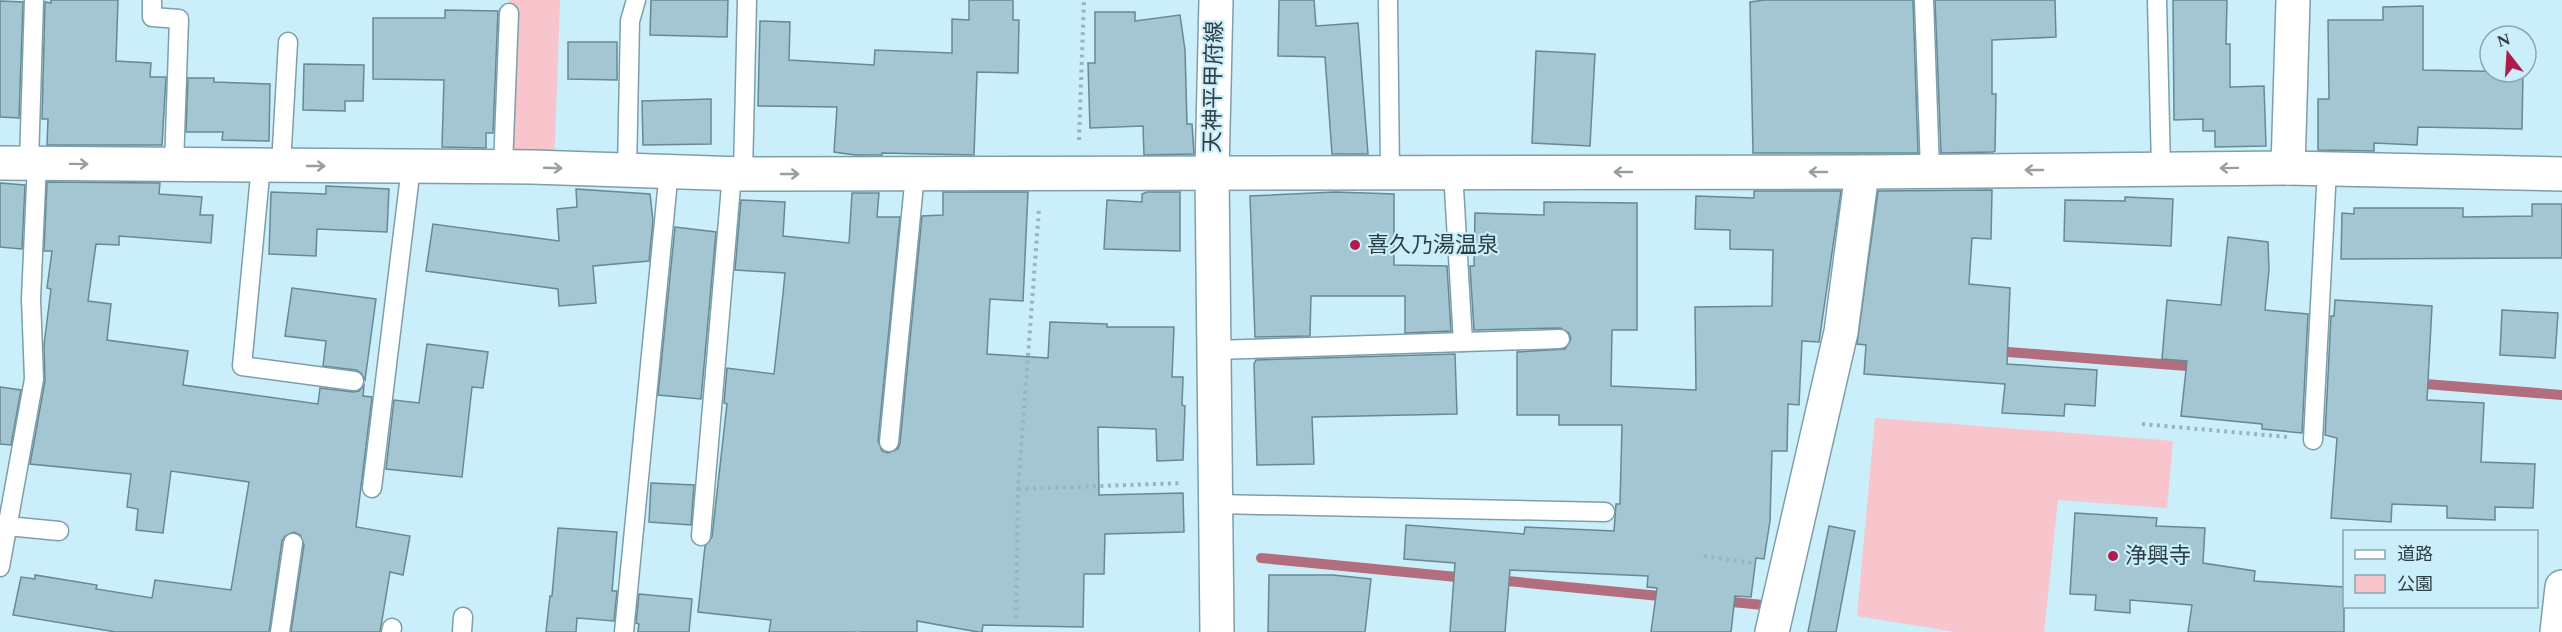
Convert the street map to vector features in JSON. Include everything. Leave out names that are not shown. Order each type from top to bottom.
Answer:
[{"type":"street","name":"天神平甲府線","points":[[1216,0],[1212,173],[1217,632]]},
{"type":"street","points":[[2288,168],[2293,0]]},
{"type":"street","points":[[22,163],[503,167],[669,170],[738,174],[1862,172],[2288,168],[2562,174]]},
{"type":"street","points":[[1772,632],[1841,332],[1862,172]]},
{"type":"street","points":[[2557,632],[2562,587]]},
{"type":"lane","points":[[0,567],[34,379],[22,163],[34,0]]},
{"type":"lane","points":[[152,0],[152,17],[179,18],[174,165]]},
{"type":"lane","points":[[627,170],[630,21],[636,0]]},
{"type":"lane","points":[[701,536],[738,174],[747,0]]},
{"type":"lane","points":[[1388,0],[1390,172]]},
{"type":"lane","points":[[1924,0],[1930,170]]},
{"type":"lane","points":[[2157,0],[2161,169]]},
{"type":"lane","points":[[503,167],[510,13]]},
{"type":"lane","points":[[288,42],[242,366],[354,381]]},
{"type":"lane","points":[[372,488],[411,166]]},
{"type":"lane","points":[[2313,440],[2327,169]]},
{"type":"lane","points":[[624,632],[669,170]]},
{"type":"lane","points":[[1454,171],[1463,342]]},
{"type":"lane","points":[[889,442],[915,174]]},
{"type":"lane","points":[[1214,350],[1560,339]]},
{"type":"lane","points":[[1216,493],[1605,512]]},
{"type":"lane","points":[[7,526],[58,531]]},
{"type":"lane","points":[[280,632],[293,543]]},
{"type":"path","points":[[1078,174],[1084,0]]},
{"type":"path","points":[[1016,618],[1018,489],[1041,174]]},
{"type":"path","points":[[2142,424],[2313,440]]},
{"type":"path","points":[[1018,489],[1216,493]]},
{"type":"path","points":[[1704,556],[1787,567]]},
{"type":"green space","points":[[510,0],[560,0],[554,169],[503,167]]},
{"type":"green space","points":[[1875,418],[2173,441],[2167,508],[2058,500],[2044,632],[1956,632],[1857,616]]},
{"type":"building","points":[[51,0],[118,0],[116,61],[151,63],[150,77],[166,77],[162,145],[47,145],[48,119],[42,119],[45,2],[51,3]]},
{"type":"building","points":[[651,0],[728,0],[727,37],[650,35]]},
{"type":"building","points":[[969,0],[1013,0],[1013,20],[1019,20],[1018,73],[977,72],[974,155],[882,153],[882,155],[855,155],[834,152],[837,107],[758,106],[760,21],[790,22],[789,60],[874,65],[875,50],[952,53],[952,19],[969,20]]},
{"type":"building","points":[[1279,0],[1314,0],[1316,26],[1358,23],[1368,154],[1332,154],[1325,57],[1278,56]]},
{"type":"building","points":[[1765,0],[1913,0],[1918,153],[1753,153],[1750,2]]},
{"type":"building","points":[[1935,0],[2055,0],[2056,37],[1992,40],[1992,94],[1996,94],[1995,151],[1993,152],[1941,153]]},
{"type":"building","points":[[2173,0],[2227,0],[2226,44],[2230,44],[2230,87],[2264,86],[2266,146],[2215,147],[2215,131],[2203,131],[2203,119],[2174,120]]},
{"type":"building","points":[[0,1],[23,2],[19,118],[0,117]]},
{"type":"building","points":[[2423,6],[2423,70],[2478,71],[2478,84],[2523,84],[2522,129],[2418,127],[2417,145],[2374,143],[2374,151],[2318,150],[2318,99],[2329,99],[2328,20],[2383,20],[2383,7]]},
{"type":"building","points":[[445,10],[498,11],[493,133],[486,133],[486,148],[442,147],[444,80],[373,79],[373,18],[445,18]]},
{"type":"building","points":[[1095,12],[1135,12],[1135,21],[1180,15],[1185,50],[1187,124],[1192,124],[1194,154],[1144,155],[1143,126],[1090,128],[1088,63],[1095,63]]},
{"type":"building","points":[[568,42],[617,42],[617,80],[568,79]]},
{"type":"building","points":[[1536,51],[1595,54],[1590,146],[1532,143]]},
{"type":"building","points":[[304,64],[364,65],[363,101],[345,101],[345,111],[303,110]]},
{"type":"building","points":[[188,78],[214,78],[214,82],[270,84],[269,141],[222,140],[223,132],[186,132]]},
{"type":"building","points":[[711,99],[711,144],[643,145],[642,101]]},
{"type":"building","points":[[47,182],[160,183],[159,194],[202,197],[200,215],[213,215],[211,243],[119,236],[119,245],[96,244],[88,301],[111,304],[107,340],[188,351],[183,385],[318,404],[320,388],[353,392],[359,391],[364,385],[363,396],[372,397],[356,527],[410,536],[403,575],[390,572],[380,632],[291,632],[304,545],[300,535],[294,532],[285,536],[282,541],[269,632],[116,632],[13,615],[21,577],[35,579],[35,575],[97,585],[96,589],[152,598],[155,580],[231,590],[249,482],[171,471],[163,533],[136,530],[138,509],[127,507],[131,474],[30,464],[45,381],[44,345],[51,289],[47,288],[52,251],[44,251]]},
{"type":"building","points":[[0,183],[25,185],[22,249],[0,247]]},
{"type":"building","points":[[326,186],[389,189],[387,232],[317,229],[316,256],[269,254],[271,192],[326,194]]},
{"type":"building","points":[[576,189],[650,194],[653,221],[649,261],[593,266],[596,303],[559,306],[558,289],[426,271],[433,224],[559,241],[557,209],[577,207]]},
{"type":"building","points":[[1992,190],[1991,239],[1972,238],[1969,284],[2010,288],[2007,364],[2097,370],[2095,406],[2065,404],[2064,416],[2002,413],[2005,384],[1864,374],[1866,345],[1857,344],[1878,191]]},
{"type":"building","points":[[1754,191],[1841,191],[1819,342],[1802,341],[1799,405],[1788,404],[1787,451],[1772,451],[1770,521],[1764,559],[1756,558],[1751,597],[1735,596],[1731,632],[1651,632],[1657,588],[1647,587],[1648,576],[1510,570],[1505,632],[1450,632],[1455,563],[1404,559],[1406,525],[1524,534],[1525,527],[1614,531],[1616,504],[1620,504],[1622,425],[1559,425],[1559,415],[1517,415],[1517,352],[1565,349],[1571,339],[1569,333],[1560,328],[1474,330],[1470,266],[1474,266],[1475,213],[1544,215],[1544,202],[1637,203],[1637,330],[1612,330],[1611,386],[1696,390],[1695,307],[1772,306],[1773,250],[1730,249],[1730,230],[1695,229],[1696,196],[1754,198]]},
{"type":"building","points":[[943,192],[1028,192],[1023,301],[990,299],[987,354],[1048,358],[1050,322],[1107,324],[1107,327],[1174,327],[1172,377],[1183,377],[1182,405],[1185,406],[1183,460],[1157,461],[1156,429],[1098,427],[1099,495],[1183,493],[1184,532],[1105,534],[1104,574],[1084,574],[1083,627],[983,625],[982,632],[978,632],[917,621],[917,632],[769,632],[771,620],[698,612],[705,546],[712,537],[727,404],[724,403],[727,368],[774,374],[783,294],[785,273],[735,270],[741,200],[785,202],[783,236],[849,243],[852,193],[879,193],[877,217],[900,217],[878,441],[882,451],[888,453],[898,449],[900,443],[922,216],[943,215]]},
{"type":"building","points":[[1180,192],[1180,251],[1104,249],[1107,200],[1142,202],[1142,194]]},
{"type":"building","points":[[1335,192],[1394,194],[1394,265],[1447,266],[1451,331],[1405,333],[1405,296],[1311,296],[1310,336],[1255,337],[1250,196]]},
{"type":"building","points":[[2125,197],[2173,199],[2171,246],[2064,241],[2065,200],[2125,201]]},
{"type":"building","points":[[2532,204],[2562,204],[2562,258],[2341,259],[2342,213],[2354,214],[2354,208],[2463,208],[2463,217],[2532,216]]},
{"type":"building","points":[[675,227],[716,232],[701,399],[658,395]]},
{"type":"building","points":[[2228,237],[2268,242],[2269,270],[2265,310],[2308,314],[2302,433],[2262,429],[2262,424],[2181,416],[2187,361],[2162,359],[2167,300],[2221,305]]},
{"type":"building","points":[[292,288],[376,299],[365,380],[356,370],[323,366],[326,341],[285,336]]},
{"type":"building","points":[[2335,300],[2432,306],[2427,400],[2484,403],[2481,462],[2535,464],[2533,508],[2495,507],[2495,520],[2447,518],[2447,506],[2392,504],[2391,522],[2331,518],[2337,438],[2325,435],[2331,316],[2334,316]]},
{"type":"building","points":[[2502,310],[2558,313],[2555,358],[2500,355]]},
{"type":"building","points":[[427,344],[488,352],[483,388],[472,387],[462,477],[386,469],[394,400],[419,403]]},
{"type":"building","points":[[1455,354],[1457,414],[1312,417],[1314,464],[1257,465],[1254,364],[1256,360]]},
{"type":"building","points":[[0,387],[21,390],[11,445],[0,444]]},
{"type":"building","points":[[651,483],[694,485],[691,525],[649,522]]},
{"type":"building","points":[[2075,513],[2157,518],[2156,526],[2205,528],[2203,563],[2255,571],[2254,581],[2343,587],[2344,632],[2188,632],[2192,605],[2130,600],[2130,613],[2095,610],[2096,595],[2070,594]]},
{"type":"building","points":[[1829,526],[1855,531],[1836,632],[1808,632]]},
{"type":"building","points":[[558,528],[617,532],[612,591],[617,591],[614,621],[577,618],[576,632],[546,632],[550,596],[552,596]]},
{"type":"building","points":[[1269,575],[1333,575],[1371,579],[1365,632],[1268,632]]},
{"type":"building","points":[[639,594],[692,599],[689,632],[638,632],[639,624],[636,623]]},
{"type":"waterway","points":[[1995,351],[2200,367]]},
{"type":"waterway","points":[[2413,383],[2562,395]]},
{"type":"waterway","points":[[1261,558],[1467,578]]},
{"type":"waterway","points":[[1497,580],[1670,597]]},
{"type":"waterway","points":[[1721,601],[1774,606]]},
{"type":"place","name":"喜久乃湯温泉","points":[[1355,245]]},
{"type":"place","name":"浄興寺","points":[[2113,556]]}]
